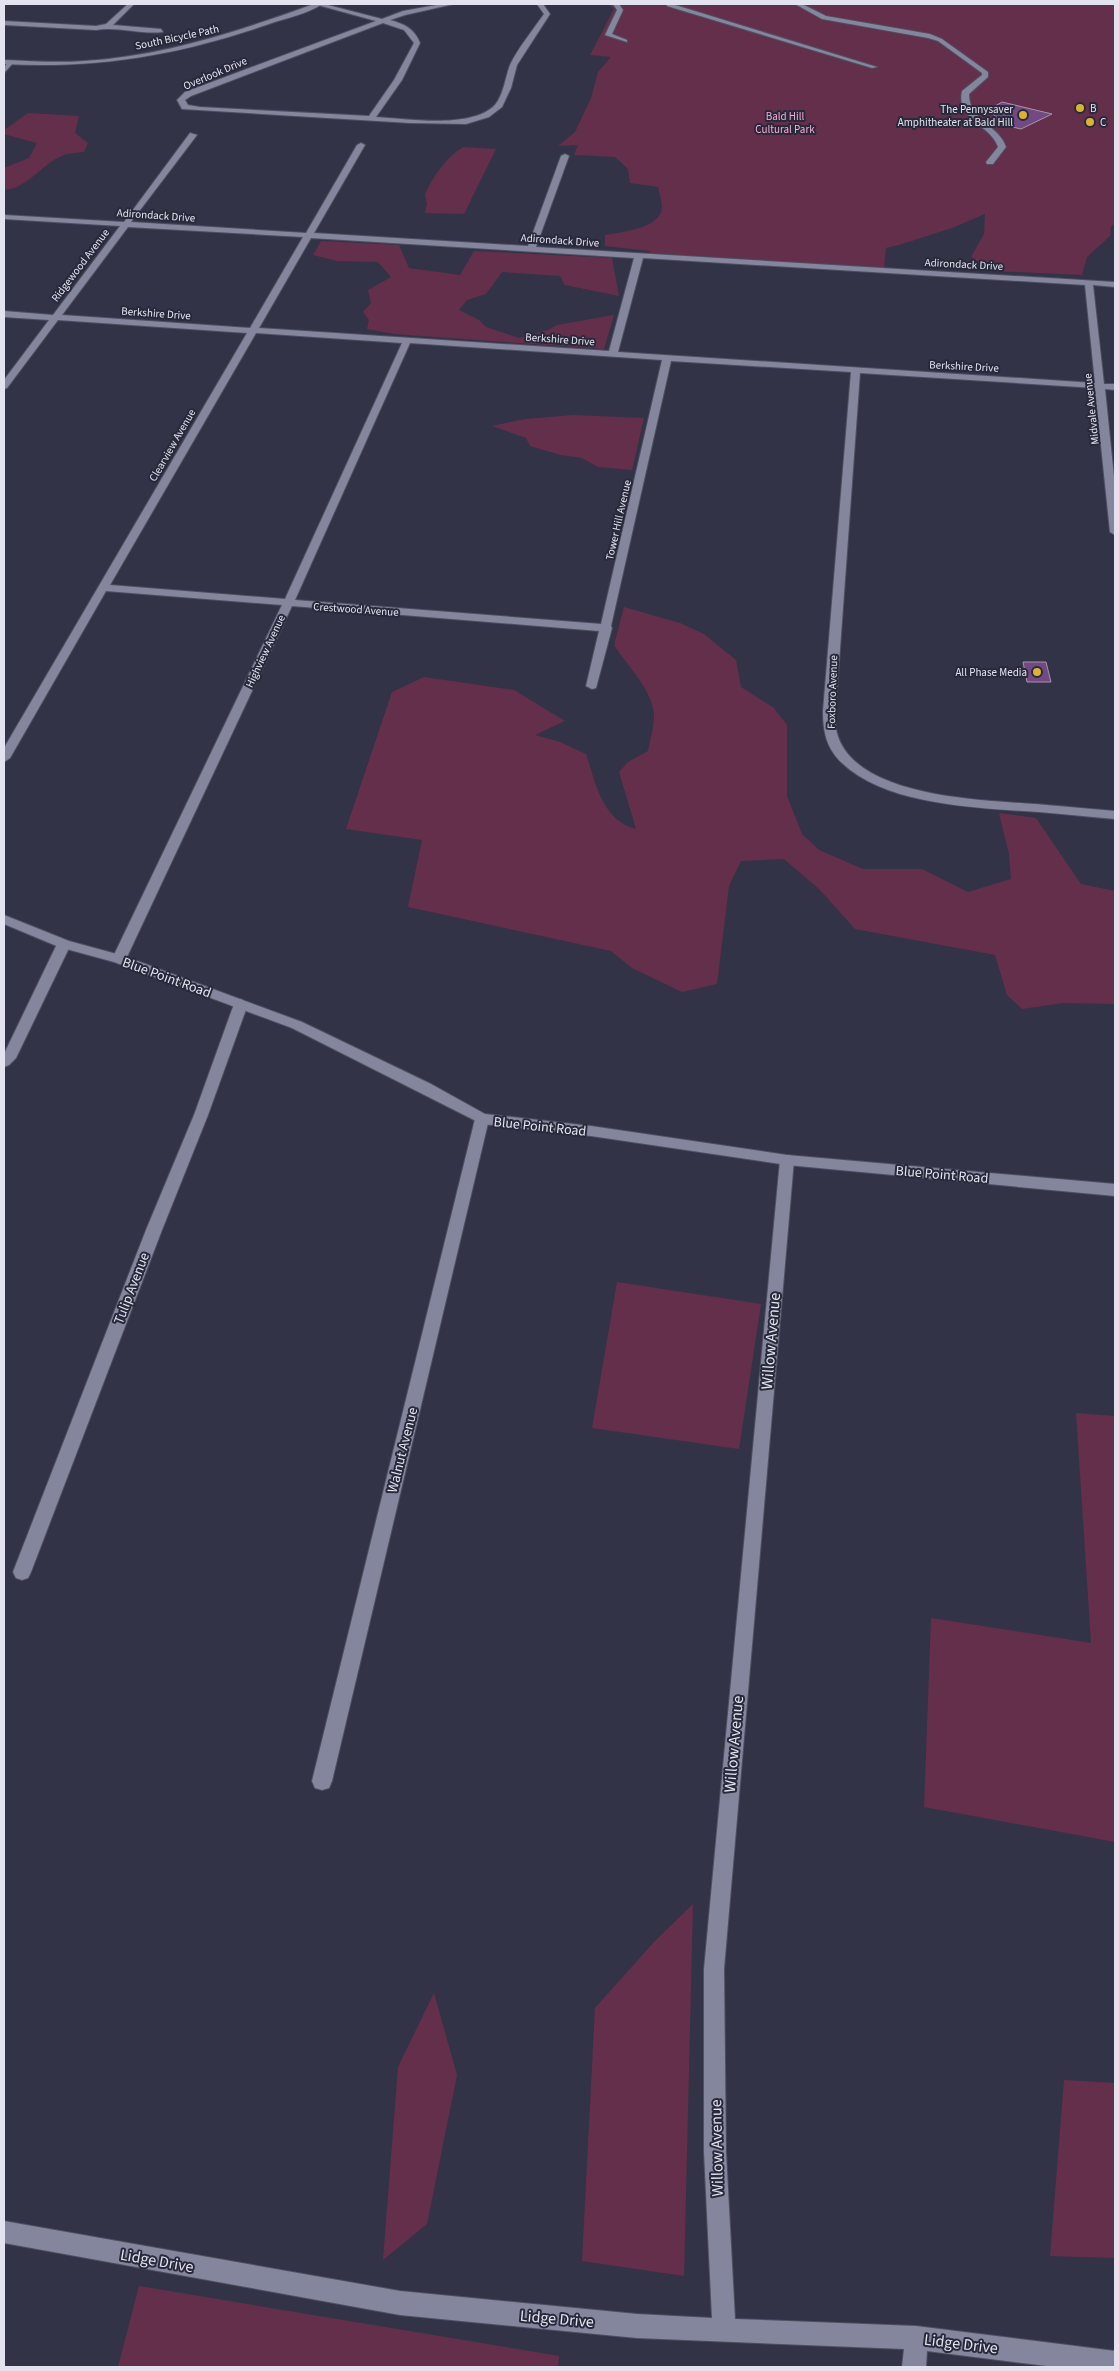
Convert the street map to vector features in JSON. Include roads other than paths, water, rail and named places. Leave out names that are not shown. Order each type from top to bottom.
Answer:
[{"type":"street","points":[[108,26],[131,4]]},
{"type":"street","name":"Overlook Drive","points":[[451,4],[403,13],[382,20],[224,79],[188,94],[181,100],[185,107],[200,109],[463,122],[486,115],[499,105],[514,66],[547,14],[540,4]]},
{"type":"street","points":[[616,4],[620,10],[608,35],[625,41]]},
{"type":"street","points":[[798,4],[824,18],[930,36],[940,40],[985,72],[986,76],[983,80],[965,94],[964,101],[969,112],[1000,140],[1002,147],[990,162]]},
{"type":"street","points":[[320,5],[400,24],[411,30],[417,43],[398,80],[372,118]]},
{"type":"street","name":"South Bicycle Path","points":[[7,62],[94,63],[161,53],[240,33],[320,5]]},
{"type":"street","points":[[669,5],[874,66]]},
{"type":"street","points":[[4,23],[87,27],[108,26],[122,29],[161,31]]},
{"type":"street","points":[[4,71],[7,62]]},
{"type":"street","name":"Ridgewood Avenue","points":[[4,386],[193,134]]},
{"type":"street","name":"Clearview Avenue","points":[[4,758],[361,145]]},
{"type":"street","points":[[531,249],[566,156]]},
{"type":"street","name":"Adirondack Drive","points":[[4,217],[1115,284]]},
{"type":"street","points":[[613,354],[639,256]]},
{"type":"street","name":"Midvale Avenue","points":[[1089,283],[1115,532]]},
{"type":"street","name":"Berkshire Drive","points":[[4,314],[407,342],[1115,387]]},
{"type":"street","name":"Highview Avenue","points":[[119,959],[288,604],[407,342]]},
{"type":"street","name":"Tower Hill Avenue","points":[[592,686],[607,628],[667,358]]},
{"type":"street","name":"Foxboro Avenue","points":[[856,371],[829,710],[829,730],[833,742],[857,768],[901,790],[948,800],[1115,815]]},
{"type":"street","name":"Crestwood Avenue","points":[[104,588],[607,628]]},
{"type":"street","name":"Blue Point Road","points":[[4,919],[64,944],[119,959],[297,1025],[426,1088],[482,1119],[592,1131],[787,1160],[1115,1190]]},
{"type":"street","points":[[4,1062],[9,1058],[64,944]]},
{"type":"street","name":"Tulip Avenue","points":[[22,1572],[150,1239],[201,1115],[241,1004]]},
{"type":"street","name":"Walnut Avenue","points":[[322,1781],[482,1119]]},
{"type":"street","name":"Willow Avenue","points":[[724,2330],[715,2152],[714,1969],[787,1160]]},
{"type":"street","name":"Lidge Drive","points":[[4,2232],[400,2303],[637,2326],[916,2338],[1115,2363]]},
{"type":"street","points":[[914,2367],[916,2338]]},
{"type":"place","name":"B","points":[[1080,108]]},
{"type":"place","name":"The Pennysaver Amphitheater at Bald Hill","points":[[1023,115]]},
{"type":"place","name":"C","points":[[1090,122]]},
{"type":"place","name":"All Phase Media","points":[[1037,672]]},
{"type":"park label","name":"Bald Hill Cultural Park","points":[[785,122]]}]
